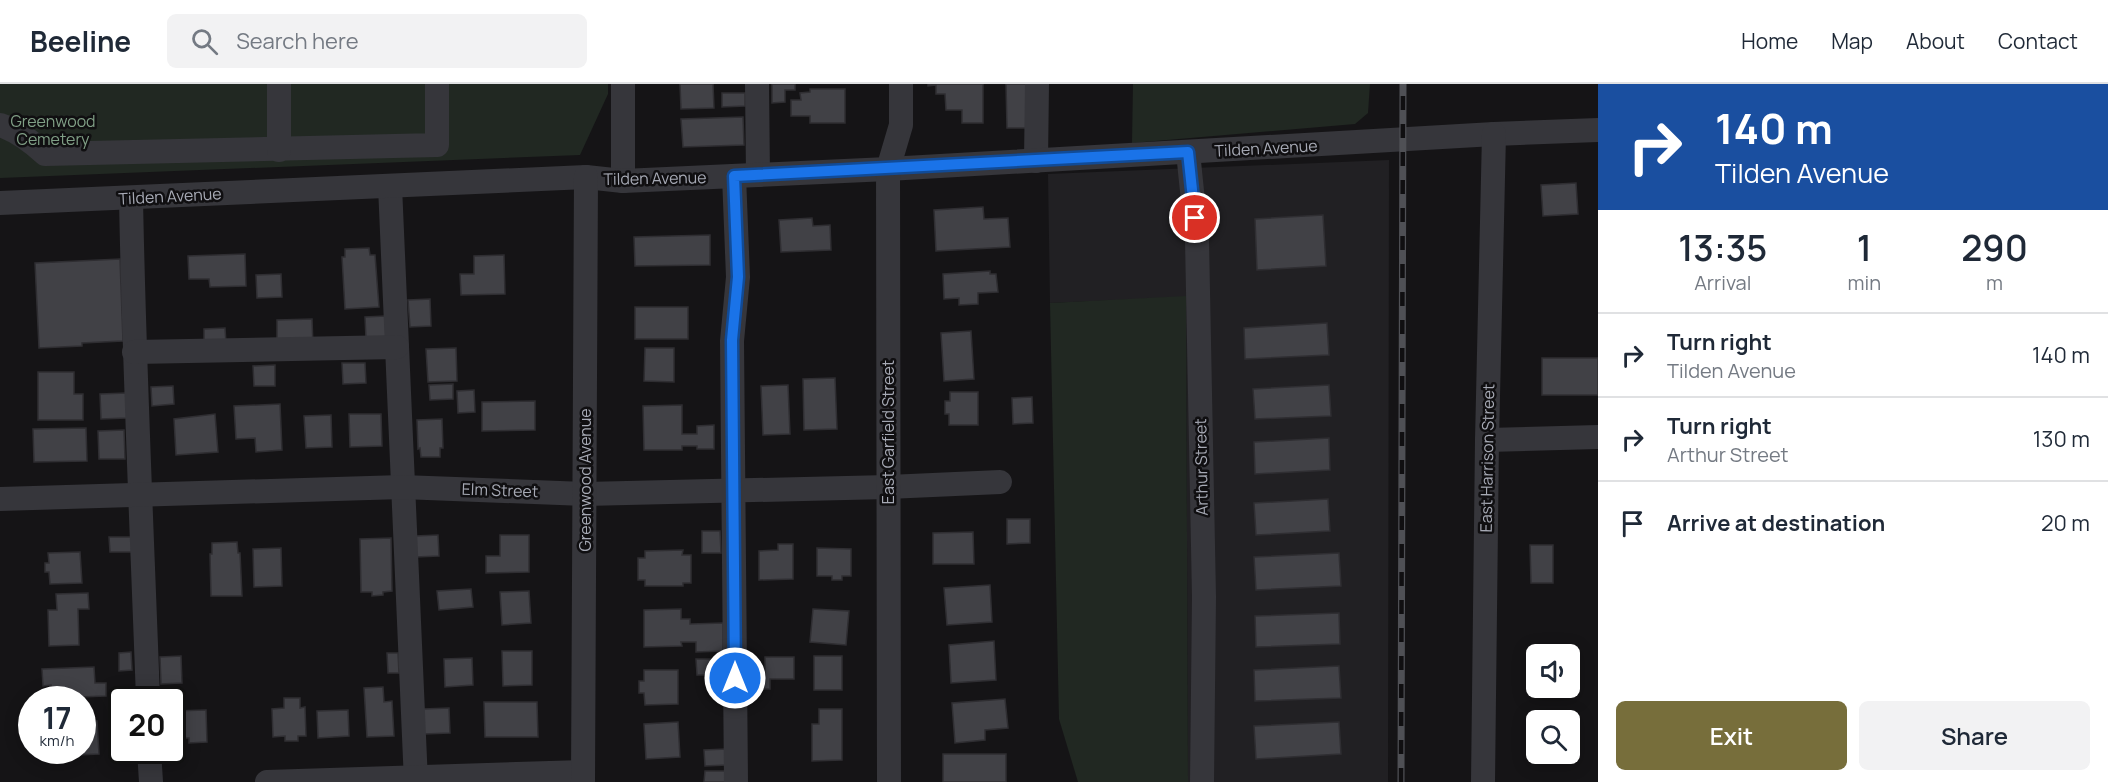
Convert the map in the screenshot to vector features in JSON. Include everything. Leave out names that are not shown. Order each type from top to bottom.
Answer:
[{"type":"street","points":[[279,84],[279,150]]},
{"type":"street","points":[[0,125],[16,132],[45,154],[437,145],[437,84]]},
{"type":"street","points":[[623,84],[623,181]]},
{"type":"street","points":[[757,84],[758,175]]},
{"type":"street","name":"East Garfield Street","points":[[889,782],[888,169],[901,125],[901,84]]},
{"type":"street","points":[[1036,161],[1037,84]]},
{"type":"street","name":"Tilden Avenue","points":[[0,203],[586,177],[623,181],[758,175],[1598,130]]},
{"type":"street","name":"East Harrison Street","points":[[1483,782],[1487,440],[1494,134]]},
{"type":"street","name":"Arthur Street","points":[[1188,152],[1198,252],[1204,597],[1202,782]]},
{"type":"street","points":[[734,176],[738,277],[732,340],[736,782]]},
{"type":"street","name":"Greenwood Avenue","points":[[583,777],[586,177]]},
{"type":"street","points":[[390,186],[416,780]]},
{"type":"street","points":[[131,198],[134,352],[140,445],[148,686]]},
{"type":"street","points":[[134,352],[397,347]]},
{"type":"street","points":[[1487,440],[1598,437]]},
{"type":"street","name":"Elm Street","points":[[0,500],[402,487],[585,494],[1000,482]]},
{"type":"street","points":[[150,764],[151,782]]},
{"type":"street","points":[[267,782],[583,777]]},
{"type":"shaded area","points":[[1389,160],[1388,782],[1188,782],[1186,297],[1050,303],[1048,174]]},
{"type":"green space","name":"Greenwood Cemetery","points":[[0,84],[608,84],[608,94],[580,155],[0,178]]},
{"type":"green space","points":[[1133,84],[1370,84],[1368,113],[1355,124],[1132,143]]},
{"type":"green space","points":[[1186,296],[1188,782],[1078,782],[1059,719],[1050,303]]},
{"type":"building","points":[[680,84],[713,84],[714,108],[681,109]]},
{"type":"building","points":[[772,84],[795,84],[795,90],[785,90],[785,102],[772,103]]},
{"type":"building","points":[[928,84],[983,84],[983,123],[962,123],[962,110],[946,110],[945,94],[936,94],[936,85],[928,86]]},
{"type":"building","points":[[1006,84],[1032,84],[1033,128],[1007,128]]},
{"type":"building","points":[[810,89],[845,89],[845,123],[810,123],[810,116],[791,116],[791,100],[801,100],[800,93],[810,92]]},
{"type":"building","points":[[722,93],[745,93],[745,106],[722,107]]},
{"type":"building","points":[[743,117],[744,145],[683,147],[681,119]]},
{"type":"building","points":[[1576,183],[1578,214],[1543,216],[1541,185]]},
{"type":"building","points":[[983,207],[984,219],[1008,218],[1010,247],[936,251],[934,210]]},
{"type":"building","points":[[1323,215],[1326,266],[1257,270],[1255,219]]},
{"type":"building","points":[[812,218],[813,226],[830,225],[831,250],[781,252],[779,220]]},
{"type":"building","points":[[710,235],[710,265],[635,266],[634,237]]},
{"type":"building","points":[[369,248],[370,255],[375,255],[379,307],[345,309],[342,257],[345,257],[345,249]]},
{"type":"building","points":[[245,254],[246,286],[210,287],[209,279],[189,279],[188,256]]},
{"type":"building","points":[[504,255],[505,294],[461,295],[460,274],[474,274],[474,256]]},
{"type":"building","points":[[120,259],[123,341],[39,348],[35,263]]},
{"type":"building","points":[[990,271],[990,274],[996,274],[998,292],[978,293],[978,304],[959,305],[959,298],[944,299],[943,274]]},
{"type":"building","points":[[281,274],[282,297],[257,298],[256,275]]},
{"type":"building","points":[[430,299],[431,326],[410,327],[408,300]]},
{"type":"building","points":[[635,307],[688,307],[688,339],[635,339]]},
{"type":"building","points":[[385,316],[386,338],[366,339],[365,317]]},
{"type":"building","points":[[312,319],[313,346],[277,347],[277,320]]},
{"type":"building","points":[[1327,323],[1329,355],[1245,359],[1244,328]]},
{"type":"building","points":[[225,328],[226,343],[204,344],[204,329]]},
{"type":"building","points":[[971,331],[974,379],[944,381],[941,333]]},
{"type":"building","points":[[456,348],[457,381],[428,382],[426,349]]},
{"type":"building","points":[[645,348],[674,348],[674,382],[644,381]]},
{"type":"building","points":[[1542,358],[1598,358],[1598,395],[1542,395]]},
{"type":"building","points":[[342,363],[365,363],[366,383],[343,384]]},
{"type":"building","points":[[275,365],[275,386],[254,386],[253,366]]},
{"type":"building","points":[[38,372],[74,372],[74,394],[83,394],[83,420],[38,420]]},
{"type":"building","points":[[835,378],[837,429],[804,430],[803,379]]},
{"type":"building","points":[[453,384],[453,399],[430,400],[429,385]]},
{"type":"building","points":[[788,385],[790,434],[763,435],[761,386]]},
{"type":"building","points":[[1329,385],[1331,416],[1255,419],[1253,389]]},
{"type":"building","points":[[173,386],[174,404],[152,406],[151,387]]},
{"type":"building","points":[[474,390],[475,412],[458,413],[457,391]]},
{"type":"building","points":[[950,392],[978,392],[978,425],[949,425],[949,414],[945,414],[945,401],[950,401]]},
{"type":"building","points":[[126,393],[127,418],[101,419],[100,394]]},
{"type":"building","points":[[1032,397],[1033,423],[1013,424],[1012,398]]},
{"type":"building","points":[[535,401],[535,430],[482,431],[482,402]]},
{"type":"building","points":[[280,404],[282,450],[256,452],[255,438],[236,439],[234,406]]},
{"type":"building","points":[[682,405],[682,434],[697,434],[697,426],[714,425],[714,449],[682,446],[682,450],[644,450],[643,406]]},
{"type":"building","points":[[215,414],[218,452],[176,455],[174,419]]},
{"type":"building","points":[[349,414],[381,414],[382,446],[350,447]]},
{"type":"building","points":[[331,415],[332,447],[306,448],[304,416]]},
{"type":"building","points":[[442,419],[443,448],[440,448],[440,457],[421,457],[420,448],[418,449],[417,420]]},
{"type":"building","points":[[86,428],[87,461],[34,462],[33,429]]},
{"type":"building","points":[[124,430],[125,459],[99,459],[98,431]]},
{"type":"building","points":[[1329,438],[1330,470],[1255,474],[1254,442]]},
{"type":"building","points":[[1328,499],[1330,531],[1256,535],[1254,503]]},
{"type":"building","points":[[1007,519],[1030,519],[1030,543],[1007,544]]},
{"type":"building","points":[[702,531],[720,531],[721,553],[702,553]]},
{"type":"building","points":[[973,532],[974,564],[933,564],[933,533]]},
{"type":"building","points":[[438,535],[439,556],[416,557],[415,536]]},
{"type":"building","points":[[500,535],[529,535],[529,572],[486,573],[486,556],[500,556]]},
{"type":"building","points":[[109,537],[133,537],[133,552],[110,552]]},
{"type":"building","points":[[391,538],[392,591],[372,596],[372,592],[361,592],[360,539]]},
{"type":"building","points":[[237,542],[238,553],[240,553],[242,596],[211,596],[212,543]]},
{"type":"building","points":[[778,544],[793,544],[793,579],[759,580],[759,551],[778,550]]},
{"type":"building","points":[[1530,545],[1553,545],[1553,583],[1531,583]]},
{"type":"building","points":[[281,548],[282,586],[254,587],[253,549]]},
{"type":"building","points":[[817,548],[851,549],[851,576],[842,576],[842,580],[832,580],[832,576],[817,576]]},
{"type":"building","points":[[683,550],[682,555],[691,555],[691,583],[683,583],[683,586],[645,586],[645,580],[638,580],[638,558],[645,558],[645,551]]},
{"type":"building","points":[[80,552],[82,583],[50,584],[49,572],[45,572],[45,563],[49,563],[48,553]]},
{"type":"building","points":[[1339,553],[1341,586],[1256,590],[1254,557]]},
{"type":"building","points":[[990,585],[992,622],[947,625],[944,588]]},
{"type":"building","points":[[471,589],[473,607],[439,610],[437,591]]},
{"type":"building","points":[[529,591],[531,623],[502,625],[500,592]]},
{"type":"building","points":[[88,593],[89,609],[78,609],[79,645],[49,646],[48,610],[57,610],[56,594]]},
{"type":"building","points":[[681,609],[681,619],[690,619],[690,624],[723,623],[723,651],[696,652],[696,642],[681,642],[682,646],[644,647],[644,610]]},
{"type":"building","points":[[813,609],[849,611],[846,645],[810,642]]},
{"type":"building","points":[[1339,613],[1340,644],[1256,647],[1255,616]]},
{"type":"building","points":[[994,641],[996,680],[951,683],[949,645]]},
{"type":"building","points":[[502,651],[532,651],[532,685],[503,686]]},
{"type":"building","points":[[131,652],[132,670],[119,671],[119,653]]},
{"type":"building","points":[[387,653],[398,653],[399,673],[388,673]]},
{"type":"building","points":[[181,656],[182,683],[161,684],[160,657]]},
{"type":"building","points":[[814,656],[842,656],[842,690],[814,690]]},
{"type":"building","points":[[765,657],[794,657],[794,679],[770,679],[770,689],[752,689],[752,675],[765,675]]},
{"type":"building","points":[[472,658],[473,685],[445,687],[444,659]]},
{"type":"building","points":[[696,659],[721,659],[721,675],[697,675]]},
{"type":"building","points":[[1339,666],[1341,698],[1255,701],[1254,670]]},
{"type":"building","points":[[94,667],[95,683],[106,683],[106,696],[96,696],[96,686],[43,686],[42,669]]},
{"type":"building","points":[[644,670],[678,670],[678,704],[645,705],[644,693],[639,693],[639,681],[644,681]]},
{"type":"building","points":[[383,687],[384,702],[392,701],[394,736],[367,737],[364,688]]},
{"type":"building","points":[[284,698],[300,698],[300,708],[305,707],[306,736],[298,736],[298,741],[285,741],[285,736],[273,737],[272,709],[284,708]]},
{"type":"building","points":[[1005,699],[1008,728],[985,730],[985,740],[955,743],[952,703]]},
{"type":"building","points":[[484,702],[537,702],[538,737],[485,737]]},
{"type":"building","points":[[449,708],[450,733],[424,734],[423,709]]},
{"type":"building","points":[[819,709],[842,709],[842,760],[812,761],[812,724],[819,724]]},
{"type":"building","points":[[206,710],[207,742],[189,743],[189,738],[186,738],[186,711]]},
{"type":"building","points":[[348,710],[349,736],[318,738],[317,711]]},
{"type":"building","points":[[96,721],[97,721],[99,754],[96,754]]},
{"type":"building","points":[[678,722],[680,757],[646,759],[644,724]]},
{"type":"building","points":[[1339,722],[1341,754],[1256,759],[1254,726]]},
{"type":"building","points":[[726,749],[727,765],[705,766],[704,750]]},
{"type":"building","points":[[943,754],[1006,754],[1006,782],[943,782]]},
{"type":"building","points":[[705,771],[727,771],[727,782],[704,782]]},
{"type":"railway","points":[[1401,782],[1403,84]]},
{"type":"route","points":[[735,678],[732,340],[738,277],[734,176],[1188,152],[1195,218]]}]
